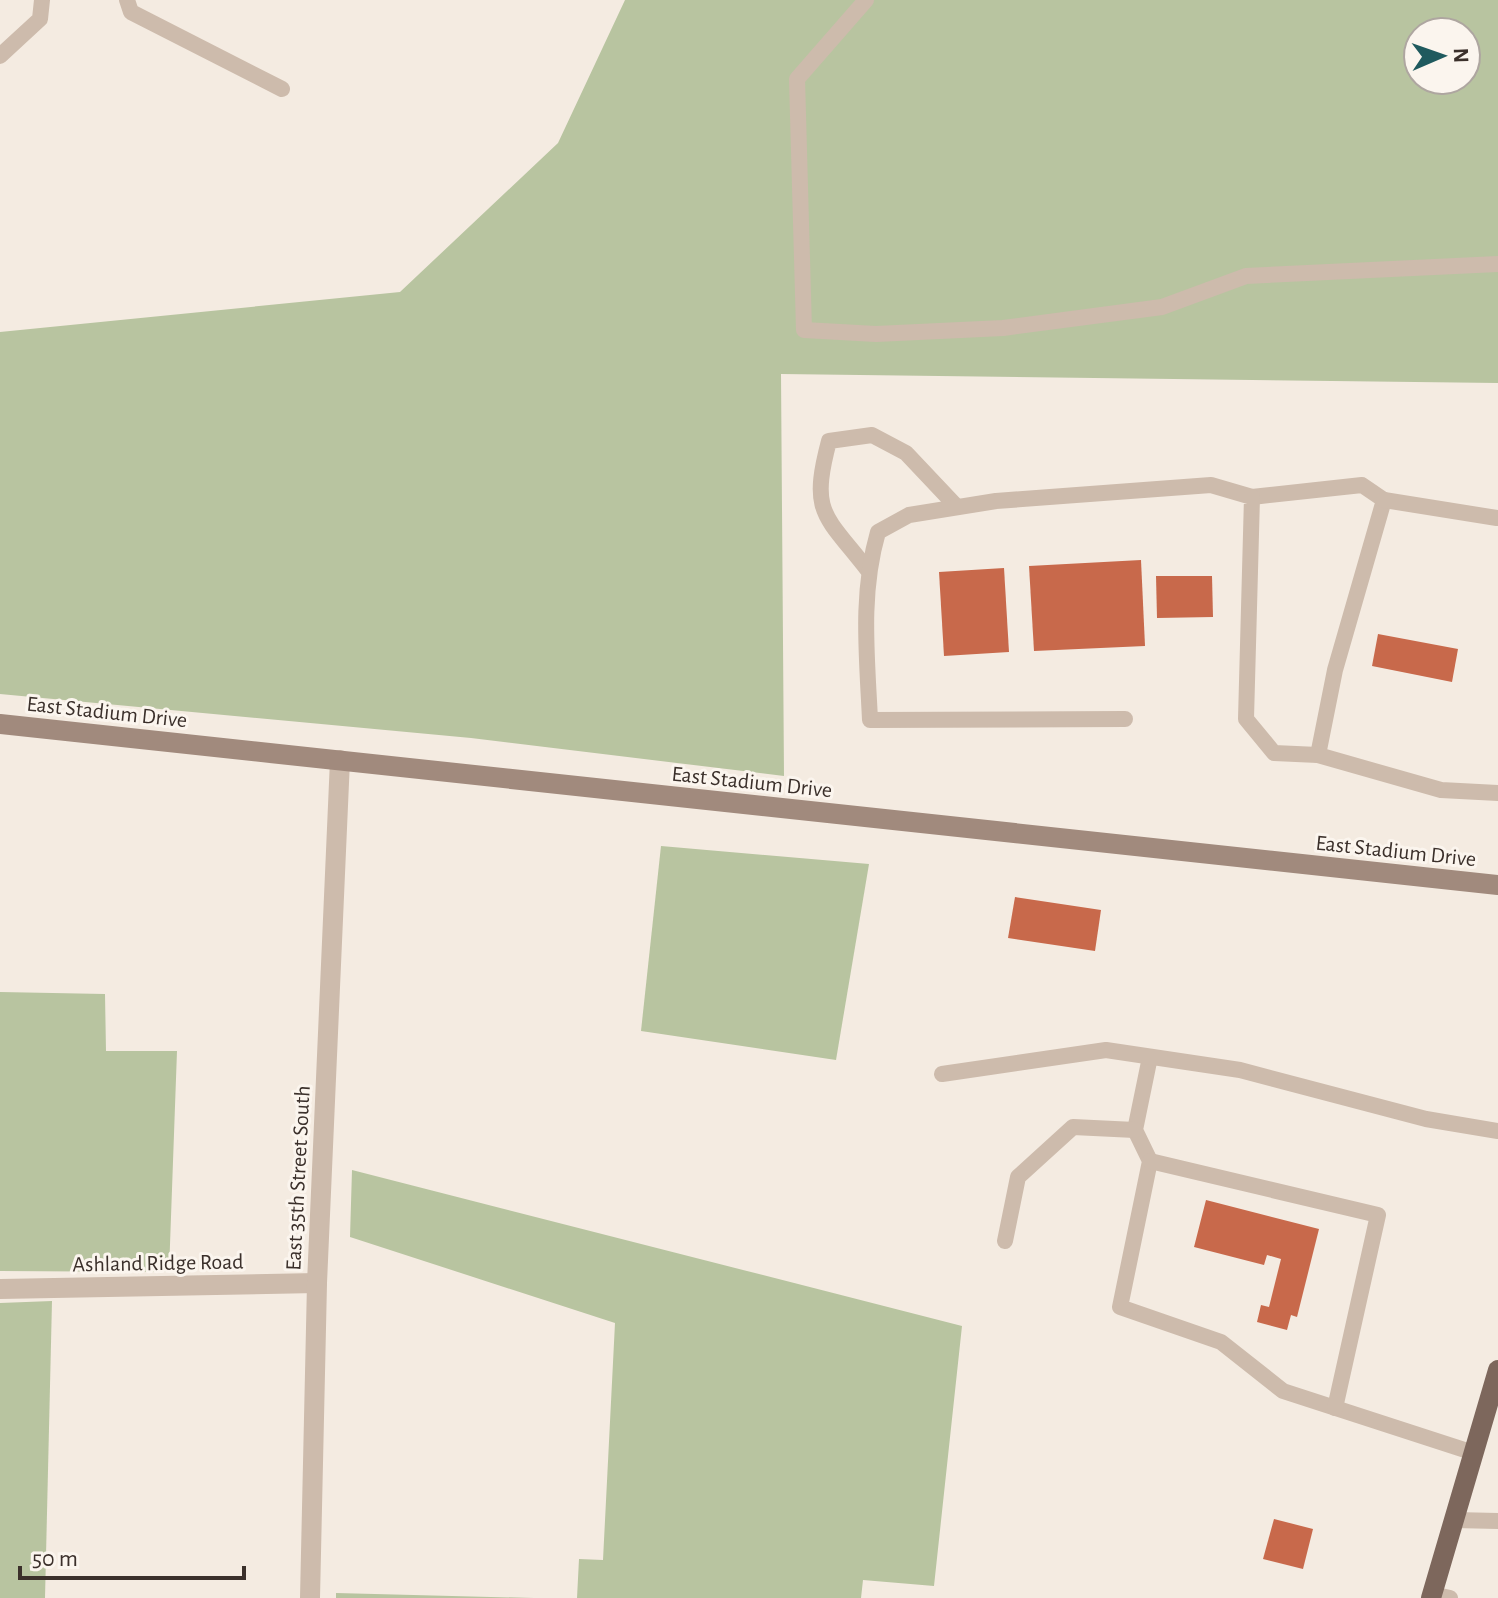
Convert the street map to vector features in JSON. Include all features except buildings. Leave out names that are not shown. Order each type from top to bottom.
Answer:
[{"type":"main road","name":"East Stadium Drive","points":[[0,724],[1498,885]]},
{"type":"main road","points":[[1438,1597],[1454,1520],[1498,1370]]},
{"type":"street","name":"East 35th Street South","points":[[310,1598],[317,1283],[340,760]]},
{"type":"street","name":"Ashland Ridge Road","points":[[0,1289],[317,1283]]},
{"type":"lane","points":[[0,56],[40,19],[42,0]]},
{"type":"lane","points":[[127,0],[131,12],[282,89]]},
{"type":"lane","points":[[866,0],[797,79],[804,330],[876,334],[1003,328],[1162,307],[1246,276],[1498,264]]},
{"type":"lane","points":[[867,569],[821,510],[818,481],[829,441],[872,435],[906,453],[957,507]]},
{"type":"lane","points":[[1125,719],[870,720],[867,569],[878,532],[909,515],[996,501],[1211,485],[1252,497],[1362,485],[1384,500],[1497,518]]},
{"type":"lane","points":[[1252,497],[1246,719],[1274,753],[1318,755],[1441,790],[1498,793]]},
{"type":"lane","points":[[1318,755],[1335,670],[1384,500]]},
{"type":"lane","points":[[942,1074],[1106,1050],[1240,1070],[1426,1119],[1498,1131]]},
{"type":"lane","points":[[1150,1057],[1135,1130],[1150,1161],[1120,1307],[1221,1342],[1283,1391],[1474,1453]]},
{"type":"lane","points":[[1005,1241],[1018,1177],[1073,1127],[1135,1130]]},
{"type":"lane","points":[[1150,1161],[1378,1215],[1335,1408]]},
{"type":"lane","points":[[1454,1520],[1498,1521]]},
{"type":"green space","points":[[625,0],[1498,0],[1498,383],[781,374],[784,776],[471,738],[0,694],[0,332],[400,292],[558,143]]},
{"type":"green space","points":[[661,846],[869,864],[836,1060],[641,1031]]},
{"type":"green space","points":[[0,992],[105,994],[106,1051],[177,1051],[169,1272],[0,1271]]},
{"type":"green space","points":[[352,1170],[962,1326],[934,1586],[863,1580],[861,1598],[577,1598],[579,1559],[603,1560],[615,1323],[350,1237]]},
{"type":"green space","points":[[52,1301],[45,1598],[0,1598],[0,1303]]},
{"type":"green space","points":[[336,1593],[534,1598],[336,1598]]}]
